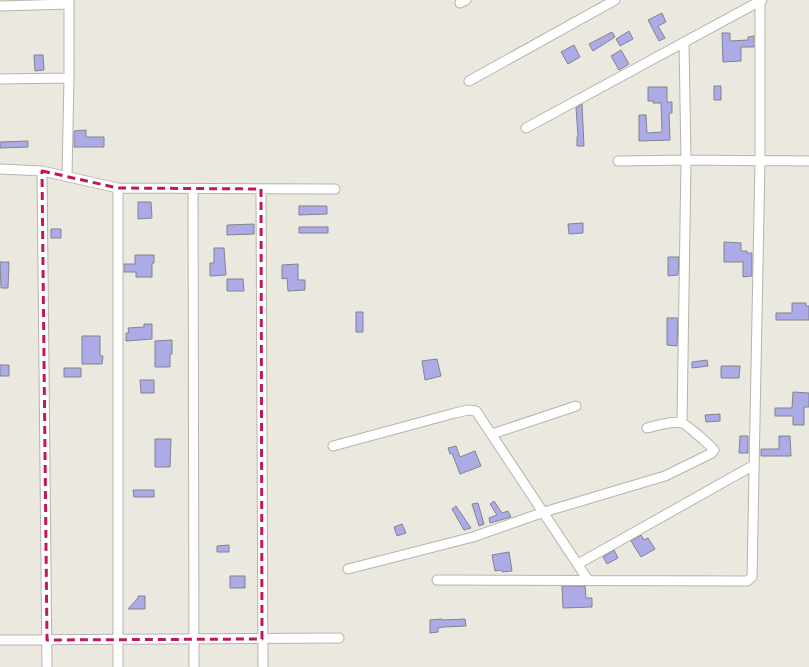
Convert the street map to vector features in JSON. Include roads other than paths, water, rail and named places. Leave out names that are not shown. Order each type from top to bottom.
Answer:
[{"type":"street","points":[[469,81],[615,0]]},
{"type":"street","points":[[437,580],[747,581],[752,577],[760,160],[761,1],[526,128]]},
{"type":"street","points":[[0,6],[69,2],[67,176]]},
{"type":"street","points":[[682,423],[686,160],[684,42]]},
{"type":"street","points":[[0,79],[69,78]]},
{"type":"street","points":[[618,161],[809,161]]},
{"type":"street","points":[[0,169],[42,171],[118,188],[335,189]]},
{"type":"street","points":[[42,171],[47,667]]},
{"type":"street","points":[[118,188],[118,667]]},
{"type":"street","points":[[193,188],[194,667]]},
{"type":"street","points":[[261,188],[263,667]]},
{"type":"street","points":[[492,434],[576,406]]},
{"type":"street","points":[[333,446],[468,410],[476,411],[588,580]]},
{"type":"street","points":[[348,569],[473,537],[544,512],[665,476],[712,453],[714,450],[710,444],[682,423],[673,422],[647,428]]},
{"type":"street","points":[[578,564],[754,465]]},
{"type":"street","points":[[0,640],[338,638]]}]
